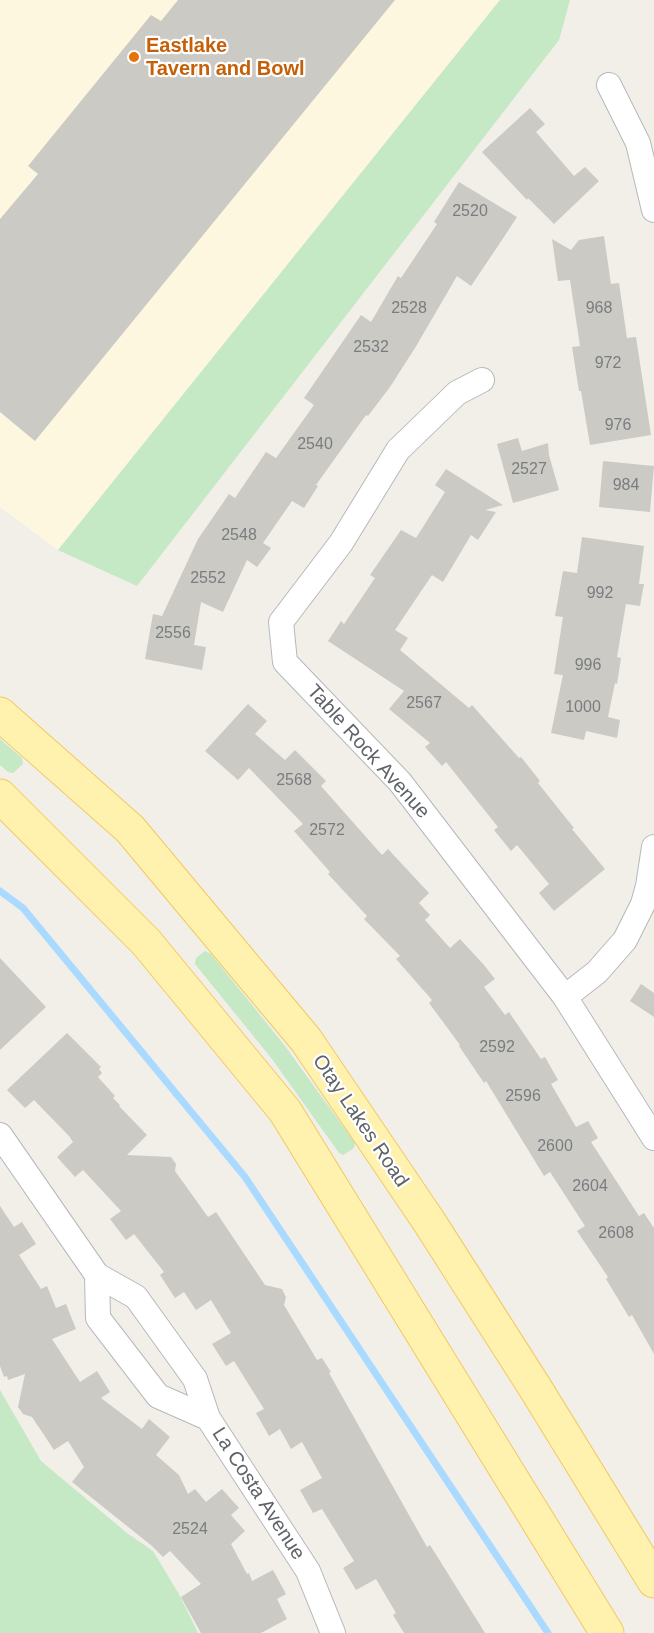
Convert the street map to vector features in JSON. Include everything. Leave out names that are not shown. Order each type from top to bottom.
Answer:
[{"type":"main road","name":"Otay Lakes Road","points":[[0,714],[130,829],[306,1040],[448,1252],[654,1581]]},
{"type":"main road","points":[[0,796],[146,942],[285,1110],[607,1633]]},
{"type":"street","points":[[609,85],[638,143],[654,210]]},
{"type":"street","name":"Table Rock Avenue","points":[[482,380],[458,393],[398,450],[341,543],[281,622],[285,662],[400,782],[565,997],[654,1138]]},
{"type":"street","points":[[565,997],[597,972],[625,940],[643,904],[654,847]]},
{"type":"street","name":"La Costa Avenue","points":[[0,1135],[97,1275],[136,1297],[195,1379],[208,1418],[308,1571],[333,1633]]},
{"type":"street","name":"La Costa Avenue","points":[[97,1275],[98,1318],[158,1396],[208,1418]]},
{"type":"shaded area","points":[[0,0],[500,0],[58,550],[0,507]]},
{"type":"green space","points":[[500,0],[570,0],[559,40],[137,586],[58,550]]},
{"type":"green space","points":[[0,739],[22,758],[23,764],[13,773],[0,765]]},
{"type":"green space","points":[[205,951],[211,954],[285,1046],[355,1143],[354,1148],[343,1155],[339,1153],[272,1059],[195,964],[196,958]]},
{"type":"green space","points":[[0,1390],[41,1461],[127,1533],[153,1551],[180,1596],[198,1633],[0,1633]]},
{"type":"building","points":[[178,0],[395,0],[35,441],[0,412],[0,219],[38,174],[28,166],[151,15],[161,21]]},
{"type":"building","points":[[530,108],[545,124],[536,132],[574,176],[585,167],[599,181],[554,224],[528,198],[527,200],[482,152]]},
{"type":"building","points":[[459,182],[517,217],[502,240],[471,286],[457,276],[390,387],[368,416],[366,415],[316,485],[318,486],[304,508],[292,501],[263,543],[271,548],[257,567],[247,560],[223,612],[201,602],[194,645],[206,647],[202,670],[145,659],[153,614],[162,616],[198,539],[229,494],[235,498],[266,452],[276,458],[314,405],[304,398],[361,315],[371,322],[398,276],[401,278],[437,224],[434,222]]},
{"type":"building","points":[[604,236],[611,284],[619,283],[627,338],[636,337],[651,435],[590,445],[572,347],[580,346],[570,280],[558,281],[552,239],[571,250],[579,240]]},
{"type":"building","points":[[518,438],[522,451],[548,443],[559,490],[513,503],[497,444]]},
{"type":"building","points":[[603,461],[654,466],[650,512],[599,507]]},
{"type":"building","points":[[446,469],[503,505],[485,510],[496,512],[478,540],[471,535],[443,582],[432,575],[395,630],[408,638],[400,650],[469,708],[472,705],[519,758],[521,757],[540,781],[538,783],[574,828],[572,829],[605,869],[554,911],[539,893],[549,884],[517,845],[511,851],[494,830],[498,827],[446,762],[442,766],[425,747],[430,743],[389,709],[404,691],[328,641],[341,621],[344,624],[375,578],[370,575],[401,530],[416,538],[445,492],[435,485]]},
{"type":"building","points":[[582,537],[644,546],[639,584],[644,584],[640,606],[626,604],[617,657],[621,658],[617,684],[615,683],[608,717],[620,720],[617,738],[586,731],[584,740],[551,733],[563,675],[554,674],[563,617],[555,616],[563,571],[577,573]]},
{"type":"building","points":[[248,704],[267,721],[255,734],[285,760],[295,750],[326,781],[321,786],[382,855],[388,849],[429,893],[419,903],[430,915],[425,920],[450,948],[460,939],[484,965],[495,979],[484,987],[505,1015],[509,1012],[541,1059],[545,1057],[558,1080],[551,1084],[576,1127],[588,1121],[598,1138],[591,1142],[639,1216],[644,1213],[654,1228],[654,1354],[632,1315],[629,1317],[606,1279],[608,1277],[577,1231],[585,1226],[550,1172],[544,1176],[486,1081],[484,1083],[429,1003],[432,1000],[396,959],[400,956],[364,919],[367,916],[328,874],[330,872],[294,831],[303,824],[249,768],[238,780],[205,751]]},
{"type":"building","points":[[0,958],[46,1007],[0,1050]]},
{"type":"building","points":[[641,984],[654,993],[654,1017],[630,1001]]},
{"type":"building","points":[[67,1033],[101,1067],[99,1069],[102,1073],[98,1077],[115,1096],[113,1098],[119,1106],[147,1135],[127,1155],[171,1157],[176,1164],[175,1171],[208,1217],[216,1212],[265,1285],[282,1289],[286,1297],[284,1305],[317,1360],[322,1358],[331,1372],[329,1373],[427,1547],[430,1545],[485,1633],[404,1633],[393,1615],[396,1613],[376,1579],[356,1590],[343,1568],[354,1561],[322,1509],[313,1513],[300,1490],[322,1478],[302,1442],[291,1449],[280,1429],[269,1436],[256,1413],[264,1409],[234,1361],[226,1366],[212,1344],[231,1333],[211,1300],[196,1310],[184,1292],[175,1298],[160,1275],[164,1272],[134,1234],[126,1240],[110,1219],[121,1211],[83,1170],[75,1177],[57,1157],[73,1142],[69,1136],[34,1100],[25,1108],[7,1090]]},
{"type":"building","points":[[0,1206],[14,1227],[22,1222],[36,1244],[19,1255],[41,1289],[47,1286],[56,1308],[66,1304],[76,1329],[52,1339],[80,1382],[97,1371],[110,1392],[101,1398],[142,1429],[149,1419],[170,1437],[156,1455],[179,1475],[188,1494],[195,1489],[206,1502],[222,1489],[239,1508],[231,1515],[245,1531],[231,1544],[252,1581],[273,1570],[286,1594],[277,1599],[287,1619],[261,1633],[201,1633],[181,1597],[201,1584],[170,1551],[163,1557],[72,1482],[84,1467],[68,1441],[54,1450],[32,1417],[23,1414],[18,1407],[25,1374],[8,1380],[7,1376],[4,1377],[0,1366]]},
{"type":"waterway","points":[[0,891],[23,908],[245,1177],[548,1633]]},
{"type":"place","name":"Eastlake Tavern and Bowl","points":[[134,57]]}]
